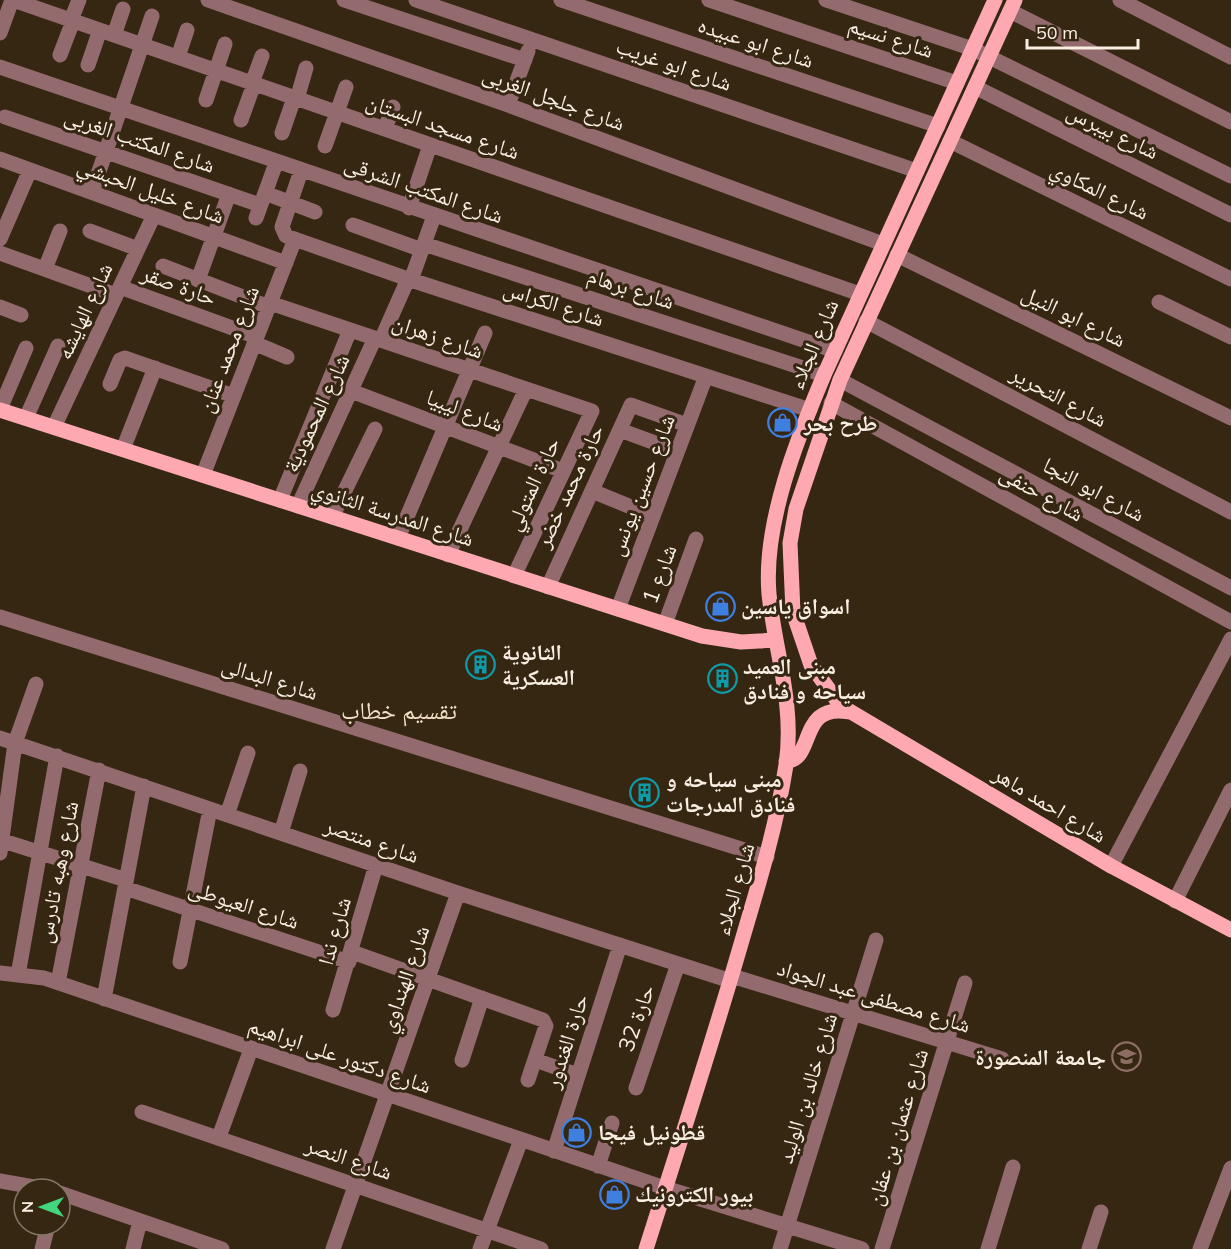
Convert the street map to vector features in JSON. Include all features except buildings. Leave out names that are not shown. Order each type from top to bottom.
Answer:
[{"type":"main road","name":"شارع الجلاء","points":[[646,1249],[731,978],[766,857],[786,761],[789,721],[785,680],[769,591],[771,542],[778,504],[824,375],[973,49],[990,1]]},
{"type":"main road","name":"شارع الجلاء","points":[[821,681],[804,648],[793,612],[790,543],[796,509],[840,380],[1013,6]]},
{"type":"main road","name":"شارع المدرسة الثانوي","points":[[0,410],[665,624],[721,640],[776,640]]},
{"type":"main road","points":[[771,542],[790,543]]},
{"type":"main road","name":"شارع احمد ماهر","points":[[821,681],[833,699],[849,712],[1111,866],[1231,930]]},
{"type":"main road","points":[[786,761],[794,761],[799,756],[812,725],[821,715],[834,710],[849,712]]},
{"type":"street","name":"شارع مسجد البستان","points":[[12,0],[860,294]]},
{"type":"street","points":[[0,33],[12,0]]},
{"type":"street","points":[[60,55],[79,0]]},
{"type":"street","name":"شارع جلجل الغربى","points":[[208,0],[508,105],[883,244]]},
{"type":"street","points":[[344,0],[525,60]]},
{"type":"street","name":"شارع ابو غريب","points":[[416,0],[917,171]]},
{"type":"street","name":"شارع ابو عبيده","points":[[561,0],[938,126]]},
{"type":"street","name":"شارع نسيم","points":[[709,0],[957,83]]},
{"type":"street","points":[[826,0],[973,49],[1231,176]]},
{"type":"street","points":[[1120,0],[1231,57]]},
{"type":"street","points":[[1013,6],[1231,122]]},
{"type":"street","points":[[88,65],[123,9]]},
{"type":"street","points":[[92,192],[152,16]]},
{"type":"street","points":[[178,57],[187,30]]},
{"type":"street","points":[[508,105],[532,40]]},
{"type":"street","points":[[206,100],[225,44]]},
{"type":"street","points":[[241,120],[262,56]]},
{"type":"street","name":"شارع المكتب الشرقى","points":[[0,67],[120,110],[835,351]]},
{"type":"street","points":[[282,133],[306,68]]},
{"type":"street","points":[[325,146],[346,87]]},
{"type":"street","name":"شارع بيبرس","points":[[975,87],[1231,214]]},
{"type":"street","points":[[385,129],[393,107]]},
{"type":"street","name":"شارع المكتب الغربى","points":[[5,117],[260,206],[290,203],[315,212]]},
{"type":"street","name":"شارع المكاوي","points":[[950,141],[1231,279]]},
{"type":"street","points":[[409,208],[430,145]]},
{"type":"street","name":"شارع خليل الحبشي","points":[[0,159],[286,263]]},
{"type":"street","points":[[260,206],[276,163]]},
{"type":"street","points":[[0,239],[6,208],[30,170]]},
{"type":"street","name":"شارع محمد عنان","points":[[202,475],[286,263],[290,238],[282,227],[301,171]]},
{"type":"street","points":[[198,280],[229,194]]},
{"type":"street","name":"شارع الهايشه","points":[[54,427],[154,215]]},
{"type":"street","name":"شارع المحمودية","points":[[298,506],[351,391],[410,279],[434,216]]},
{"type":"street","name":"شارع برهام","points":[[353,225],[824,375]]},
{"type":"street","points":[[45,269],[60,231]]},
{"type":"street","points":[[90,231],[138,249]]},
{"type":"street","name":"شارع الكراس","points":[[290,238],[810,410]]},
{"type":"street","name":"حارة صقر","points":[[0,253],[118,291],[255,340],[287,357]]},
{"type":"street","name":"شارع ابو النيل","points":[[897,255],[1231,418]]},
{"type":"street","name":"شارع زهران","points":[[163,266],[269,305],[592,411]]},
{"type":"street","points":[[1159,302],[1231,337]]},
{"type":"street","points":[[0,307],[21,315]]},
{"type":"street","name":"شارع التحرير","points":[[866,321],[1231,512]]},
{"type":"street","points":[[280,500],[350,330]]},
{"type":"street","points":[[398,538],[484,333]]},
{"type":"street","points":[[26,418],[58,346]]},
{"type":"street","points":[[0,410],[26,348]]},
{"type":"street","points":[[110,384],[122,358],[234,396]]},
{"type":"street","points":[[123,449],[155,368]]},
{"type":"street","name":"شارع حسين يونس","points":[[618,609],[706,376]]},
{"type":"street","name":"شارع ابو النجا","points":[[840,380],[1231,588]]},
{"type":"street","points":[[448,555],[526,389]]},
{"type":"street","name":"شارع ليبيا","points":[[351,391],[564,471]]},
{"type":"street","name":"شارع حنفى","points":[[831,403],[1231,622]]},
{"type":"street","name":"حارة محمد خضر","points":[[548,587],[631,405],[687,425]]},
{"type":"street","name":"حارة المتولي","points":[[514,576],[592,411]]},
{"type":"street","points":[[332,517],[375,429]]},
{"type":"street","points":[[620,430],[677,452]]},
{"type":"street","points":[[592,491],[653,516]]},
{"type":"street","name":"شارع 1","points":[[665,624],[696,539]]},
{"type":"street","name":"شارع البدالى","points":[[0,617],[766,857]]},
{"type":"street","points":[[1111,866],[1231,639]]},
{"type":"street","points":[[1,845],[15,743],[36,684]]},
{"type":"street","name":"شارع منتصر","points":[[0,738],[458,893],[678,964],[731,978]]},
{"type":"street","points":[[227,815],[248,753]]},
{"type":"street","points":[[18,975],[57,756]]},
{"type":"street","name":"شارع وهبه تادرس","points":[[58,983],[99,770]]},
{"type":"street","points":[[281,834],[300,771]]},
{"type":"street","points":[[104,999],[144,786]]},
{"type":"street","points":[[1175,901],[1230,792]]},
{"type":"street","points":[[180,962],[210,809]]},
{"type":"street","name":"شارع العيوطى","points":[[1,845],[40,853],[81,866],[191,910],[428,979],[546,1023],[528,1080]]},
{"type":"street","name":"شارع ندا","points":[[333,1010],[376,865]]},
{"type":"street","name":"شارع الهنداوي","points":[[333,1249],[458,893]]},
{"type":"street","name":"شارع خالد بن الوليد","points":[[780,1249],[876,940]]},
{"type":"street","name":"حارة الغندور","points":[[554,1151],[620,945]]},
{"type":"street","name":"حارة 32","points":[[636,1088],[678,964]]},
{"type":"street","name":"شارع دكتور على ابراهيم","points":[[0,973],[58,983],[598,1166],[862,1249]]},
{"type":"street","name":"شارع مصطفى عبد الجواد","points":[[731,978],[1002,1059]]},
{"type":"street","name":"شارع عثمان بن عفان","points":[[882,1249],[965,983]]},
{"type":"street","points":[[462,1060],[482,998]]},
{"type":"street","points":[[219,1137],[251,1049]]},
{"type":"street","points":[[535,1060],[578,1075]]},
{"type":"street","name":"شارع النصر","points":[[142,1112],[541,1249]]},
{"type":"street","points":[[598,1166],[612,1123]]},
{"type":"street","points":[[480,1249],[520,1140]]},
{"type":"street","points":[[987,1249],[1013,1167]]},
{"type":"street","points":[[1200,1249],[1231,1168]]},
{"type":"street","points":[[72,1197],[222,1249]]},
{"type":"street","points":[[1089,1249],[1101,1212]]},
{"type":"street","points":[[133,1249],[140,1221]]},
{"type":"place","name":"طرح بحر","points":[[783,423]]},
{"type":"place","name":"اسواق ياسين","points":[[720,606]]},
{"type":"place","name":"الثانوية العسكرية","points":[[481,665]]},
{"type":"place","name":"مبنى العميد سياحه و فنادق","points":[[722,679]]},
{"type":"place","name":"مبنى سياحه و فنادق المدرجات","points":[[645,792]]},
{"type":"place","name":"جامعة المنصورة","points":[[1127,1057]]},
{"type":"place","name":"قطونيل فيجا","points":[[577,1132]]},
{"type":"place","name":"بيور الكترونيك","points":[[614,1194]]},
{"type":"district","name":"تقسيم خطاب","points":[[399,710]]}]
